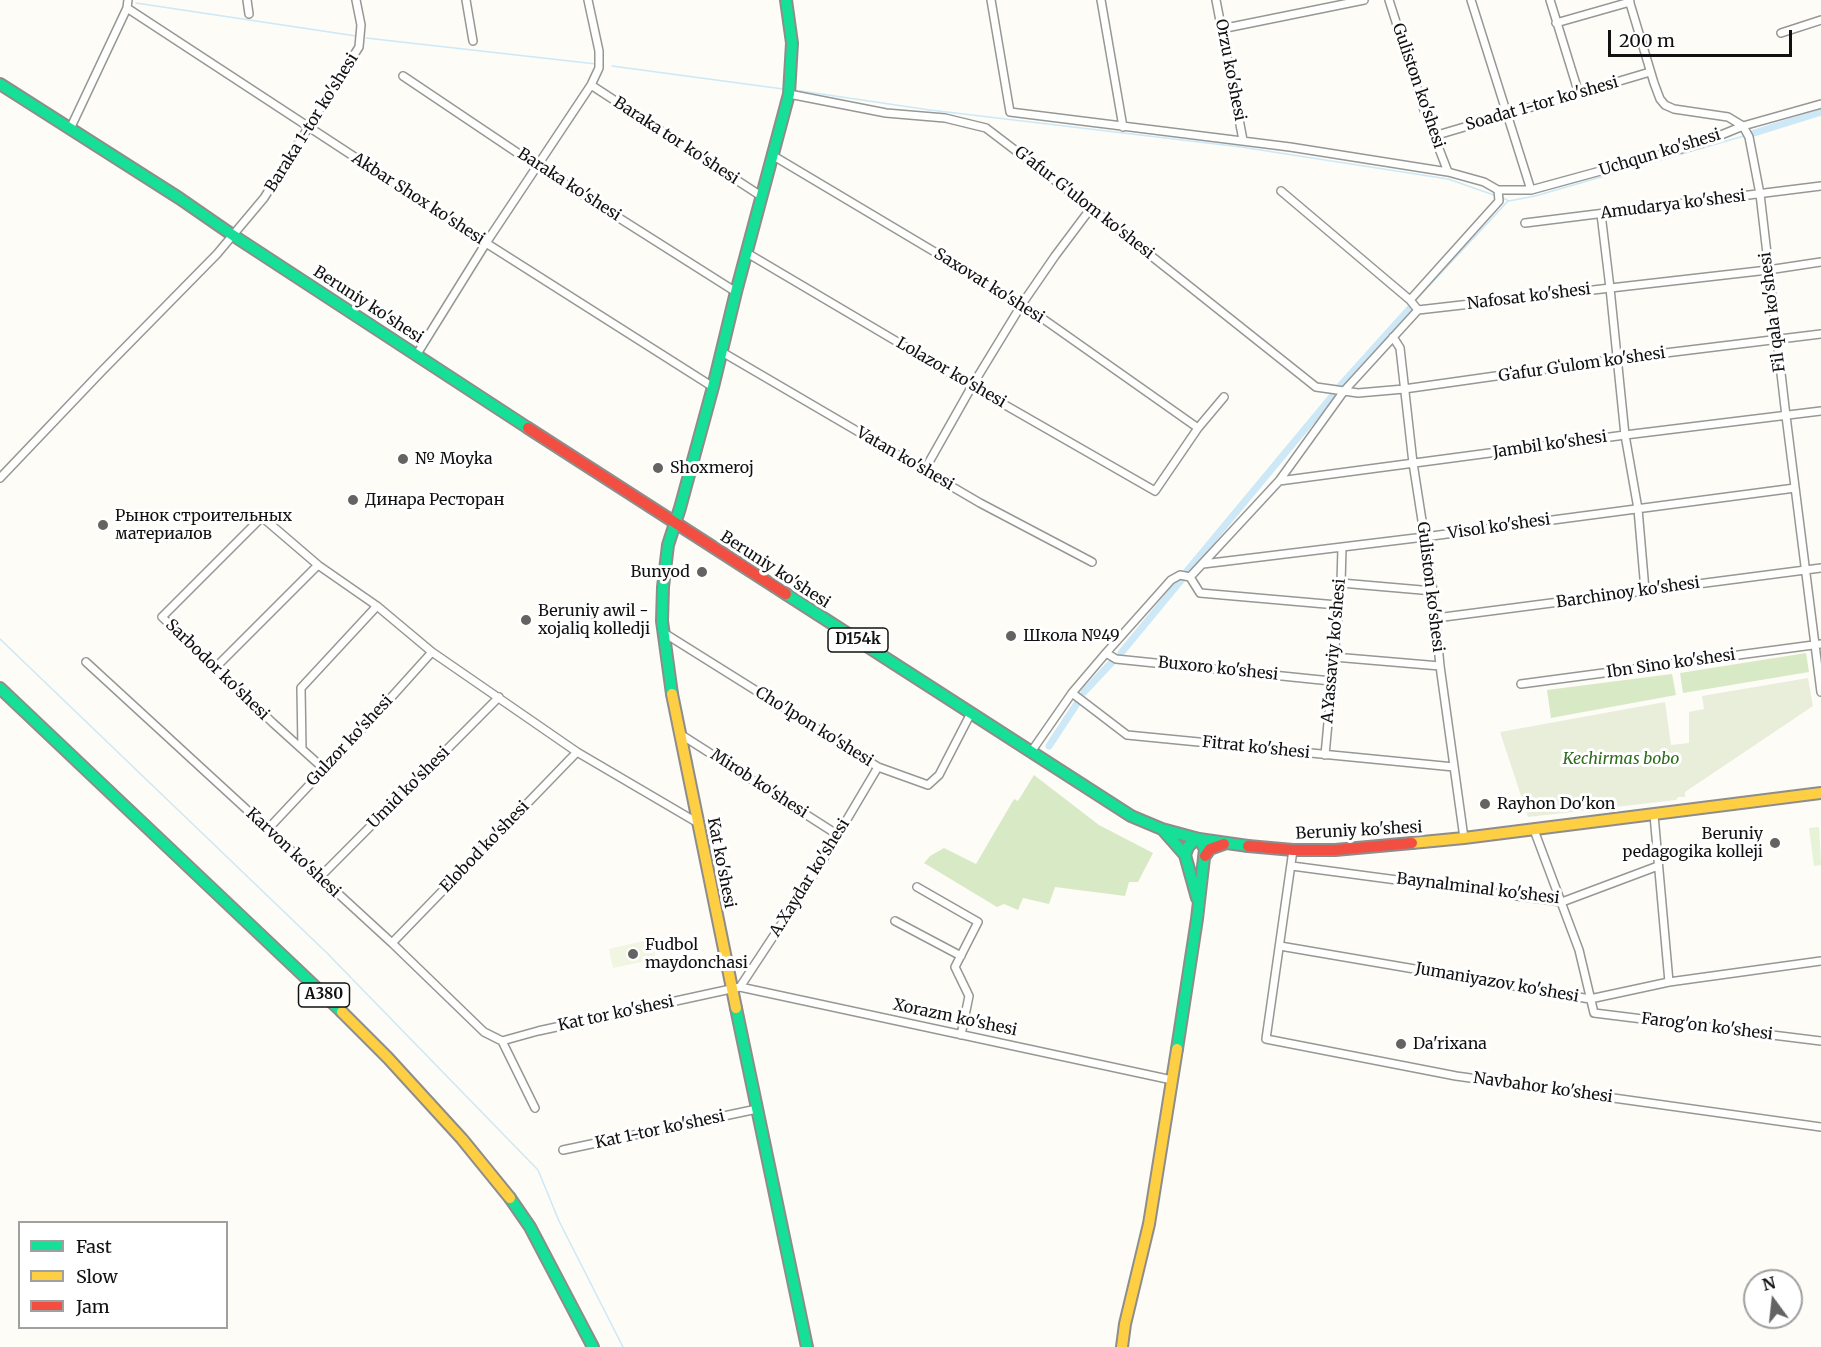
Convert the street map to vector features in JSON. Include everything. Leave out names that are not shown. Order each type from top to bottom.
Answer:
[{"type":"main road","name":"Kat ko'shesi","points":[[786,0],[792,44],[789,94],[713,387],[674,523],[663,587],[662,621],[680,734],[736,988],[757,1109],[807,1347]]},
{"type":"main road","name":"Beruniy ko'shesi","points":[[0,84],[179,198],[674,523],[1131,816],[1162,830],[1197,839],[1293,850],[1344,849],[1534,830],[1821,794]]},
{"type":"main road","name":"A380","points":[[0,688],[343,1013],[388,1058],[462,1139],[510,1198],[530,1227],[592,1347]]},
{"type":"main road","points":[[1162,830],[1185,855],[1198,901]]},
{"type":"main road","points":[[1122,1347],[1125,1324],[1149,1224],[1197,919],[1205,849],[1197,839],[1188,847],[1185,855]]},
{"type":"main road","points":[[1205,856],[1210,849],[1226,843]]},
{"type":"street","points":[[247,0],[249,14]]},
{"type":"street","name":"Baraka 1-tor ko'shesi","points":[[0,478],[234,236],[264,198],[359,47],[361,25],[356,0]]},
{"type":"street","points":[[466,0],[473,41]]},
{"type":"street","points":[[417,354],[486,243],[591,86],[599,68],[599,60],[588,0]]},
{"type":"street","points":[[991,0],[1010,112],[1243,140],[1448,172],[1484,182],[1498,190],[1499,201],[1410,300]]},
{"type":"street","points":[[1101,0],[1123,127]]},
{"type":"street","name":"Orzu ko'shesi","points":[[1216,0],[1243,140]]},
{"type":"street","points":[[1221,29],[1364,0]]},
{"type":"street","name":"Guliston ko'shesi","points":[[1389,0],[1424,110],[1448,172]]},
{"type":"street","points":[[1471,0],[1531,190]]},
{"type":"street","points":[[1550,0],[1579,94]]},
{"type":"street","points":[[1556,23],[1630,1],[1657,94],[1665,105],[1674,110],[1728,117],[1743,126]]},
{"type":"street","points":[[70,129],[127,4]]},
{"type":"street","name":"Akbar Shox ko'shesi","points":[[127,4],[309,128],[713,387]]},
{"type":"street","points":[[1781,33],[1821,20]]},
{"type":"street","name":"Soadat 1-tor ko'shesi","points":[[1434,136],[1650,72]]},
{"type":"street","name":"Baraka ko'shesi","points":[[403,76],[736,292]]},
{"type":"street","name":"Baraka tor ko'shesi","points":[[591,86],[761,196]]},
{"type":"street","name":"G'afur G'ulom ko'shesi","points":[[789,94],[886,113],[945,118],[986,128],[1091,208],[1316,387],[1344,391]]},
{"type":"street","name":"Uchqun ko'shesi","points":[[1498,190],[1531,190],[1699,144],[1743,126],[1821,104]]},
{"type":"street","name":"Fil qala ko'shesi","points":[[1743,126],[1749,137],[1760,194],[1785,416],[1818,644],[1821,692]]},
{"type":"street","name":"Saxovat ko'shesi","points":[[772,155],[1022,304],[1198,428]]},
{"type":"street","name":"Amudarya ko'shesi","points":[[1525,223],[1821,186]]},
{"type":"street","points":[[1190,577],[1279,481],[1344,391],[1418,310],[1410,300],[1281,191]]},
{"type":"street","points":[[924,471],[1022,304],[1091,208]]},
{"type":"street","points":[[1600,214],[1625,435],[1638,508],[1645,590]]},
{"type":"street","name":"Lolazor ko'shesi","points":[[747,253],[1155,491],[1198,428]]},
{"type":"street","name":"Nafosat ko'shesi","points":[[1418,310],[1821,262]]},
{"type":"street","name":"Gʻafur Gʻulom ko'shesi","points":[[1344,391],[1358,393],[1404,389],[1616,359],[1821,334]]},
{"type":"street","name":"Guliston ko'shesi","points":[[1393,337],[1400,348],[1413,464],[1433,591],[1440,666],[1464,838]]},
{"type":"street","name":"Vatan ko'shesi","points":[[722,352],[980,503],[1092,562]]},
{"type":"street","points":[[1198,428],[1224,397]]},
{"type":"street","name":"Jambil ko'shesi","points":[[1279,481],[1821,411]]},
{"type":"street","name":"Visol ko'shesi","points":[[1203,564],[1795,488]]},
{"type":"street","name":"Sarbodor ko'shesi","points":[[318,564],[262,517],[162,617],[324,769]]},
{"type":"street","name":"A.Yassaviy ko'shesi","points":[[1325,755],[1337,605],[1341,583],[1341,548]]},
{"type":"street","points":[[215,668],[318,564],[377,606],[432,652],[577,752],[698,823]]},
{"type":"street","name":"Barchinoy ko'shesi","points":[[1436,618],[1821,568]]},
{"type":"street","points":[[1031,752],[1072,693],[1171,580],[1180,574],[1190,577],[1200,593],[1337,605]]},
{"type":"street","points":[[1341,583],[1433,591]]},
{"type":"street","points":[[302,748],[300,688],[377,606]]},
{"type":"street","name":"Cho'lpon ko'shesi","points":[[664,633],[878,767],[928,784],[939,775],[971,713]]},
{"type":"street","name":"Ibn Sino ko'shesi","points":[[1521,684],[1818,644]]},
{"type":"street","name":"Gulzor ko'shesi","points":[[267,830],[432,652]]},
{"type":"street","name":"Buxoro ko'shesi","points":[[1106,653],[1116,659],[1331,681]]},
{"type":"street","points":[[1334,657],[1440,666]]},
{"type":"street","name":"Karvon ko'shesi","points":[[86,662],[392,943],[484,1032],[502,1041]]},
{"type":"street","name":"Fitrat ko'shesi","points":[[1072,693],[1127,735],[1454,767]]},
{"type":"street","name":"Umid ko'shesi","points":[[319,878],[499,697]]},
{"type":"street","name":"Mirob ko'shesi","points":[[680,734],[838,835]]},
{"type":"street","name":"Elobod ko'shesi","points":[[392,943],[577,752]]},
{"type":"street","name":"A.Xaydar ko'shesi","points":[[736,988],[838,835],[878,767]]},
{"type":"street","points":[[1654,815],[1669,982]]},
{"type":"street","points":[[1534,830],[1579,950],[1590,999]]},
{"type":"street","points":[[1280,946],[1293,850]]},
{"type":"street","name":"Baynalminal ko'shesi","points":[[1292,866],[1562,902],[1658,866]]},
{"type":"street","points":[[917,887],[978,922],[955,967],[969,996],[962,1035]]},
{"type":"street","points":[[895,921],[961,956]]},
{"type":"street","name":"Jumaniyazov ko'shesi","points":[[1280,946],[1590,999],[1669,982],[1821,962]]},
{"type":"street","name":"Navbahor ko'shesi","points":[[1280,946],[1266,1039],[1456,1076],[1821,1128]]},
{"type":"street","name":"Xorazm ko'shesi","points":[[736,988],[1172,1080]]},
{"type":"street","name":"Kat tor ko'shesi","points":[[502,1041],[538,1031],[736,988]]},
{"type":"street","name":"Farog'on ko'shesi","points":[[1590,999],[1594,1013],[1821,1041]]},
{"type":"street","points":[[502,1041],[535,1108]]},
{"type":"street","name":"Kat 1-tor ko'shesi","points":[[563,1150],[757,1109]]},
{"type":"green space","points":[[1806,653],[1809,672],[1683,693],[1680,673]]},
{"type":"green space","points":[[1672,674],[1676,695],[1551,718],[1547,690]]},
{"type":"green space","name":"Kechirmas bobo","points":[[1808,678],[1813,706],[1685,792],[1685,797],[1678,797],[1676,800],[1528,817],[1500,732],[1665,702],[1671,745],[1689,743],[1689,712],[1704,709],[1702,696]]},
{"type":"green space","points":[[1034,775],[1099,825],[1153,853],[1138,882],[1129,882],[1125,896],[1055,887],[1049,904],[1023,898],[1018,910],[1004,904],[997,907],[924,863],[930,856],[944,848],[976,864],[1014,799],[1018,801]]},
{"type":"green space","points":[[1819,827],[1821,865],[1814,866],[1809,828]]},
{"type":"green space","name":"Fudbol maydonchasi","points":[[652,939],[656,959],[613,968],[609,949]]},
{"type":"waterway","points":[[136,3],[356,36]]},
{"type":"waterway","points":[[366,38],[596,64]]},
{"type":"waterway","points":[[612,66],[783,89]]},
{"type":"waterway","points":[[794,90],[930,110],[1241,147],[1448,179],[1494,195]]},
{"type":"waterway","points":[[1754,133],[1821,112]]},
{"type":"waterway","points":[[1503,198],[1509,201],[1535,196],[1744,136]]},
{"type":"waterway","points":[[1415,301],[1508,201]]},
{"type":"waterway","points":[[1339,387],[1411,307]]},
{"type":"waterway","points":[[1187,571],[1334,394]]},
{"type":"waterway","points":[[1121,653],[1183,578]]},
{"type":"waterway","points":[[0,639],[327,953],[538,1170],[559,1221],[623,1347]]},
{"type":"waterway","points":[[1084,692],[1113,661]]},
{"type":"waterway","points":[[1049,746],[1078,702]]},
{"type":"traffic: fast","points":[[672,694],[662,621],[668,545],[713,387],[789,94],[792,43],[786,0]]},
{"type":"traffic: fast","points":[[0,84],[179,198],[528,428]]},
{"type":"traffic: fast","points":[[786,594],[1131,816],[1162,829],[1199,839],[1248,846]]},
{"type":"traffic: fast","points":[[0,688],[342,1012]]},
{"type":"traffic: fast","points":[[1163,830],[1185,855]]},
{"type":"traffic: fast","points":[[1196,838],[1188,847],[1185,855],[1197,898]]},
{"type":"traffic: fast","points":[[1177,1049],[1205,849],[1199,839]]},
{"type":"traffic: fast","points":[[736,1008],[807,1347]]},
{"type":"traffic: fast","points":[[510,1198],[530,1227],[593,1347]]},
{"type":"traffic: slow","points":[[672,694],[736,1008]]},
{"type":"traffic: slow","points":[[1412,843],[1821,793]]},
{"type":"traffic: slow","points":[[342,1012],[388,1058],[462,1139],[510,1198]]},
{"type":"traffic: slow","points":[[1122,1347],[1125,1324],[1149,1224],[1177,1049]]},
{"type":"traffic: jam","points":[[528,428],[786,594]]},
{"type":"traffic: jam","points":[[1248,846],[1293,850],[1335,850],[1412,843]]},
{"type":"traffic: jam","points":[[1205,856],[1210,849],[1224,844]]},
{"type":"place","name":"№ Moyka","points":[[403,459]]},
{"type":"place","name":"Shoxmeroj","points":[[658,468]]},
{"type":"place","name":"Динара Ресторан","points":[[353,500]]},
{"type":"place","name":"Рынок строительных материалов","points":[[103,525]]},
{"type":"place","name":"Bunyod","points":[[702,572]]},
{"type":"place","name":"Beruniy awil - xojaliq kolledji","points":[[526,620]]},
{"type":"place","name":"Школа №49","points":[[1011,636]]},
{"type":"place","name":"Rayhon Do'kon","points":[[1485,804]]},
{"type":"place","name":"Beruniy pedagogika kolleji","points":[[1775,843]]},
{"type":"place","name":"Fudbol maydonchasi","points":[[633,954]]},
{"type":"place","name":"Da'rixana","points":[[1401,1044]]}]
